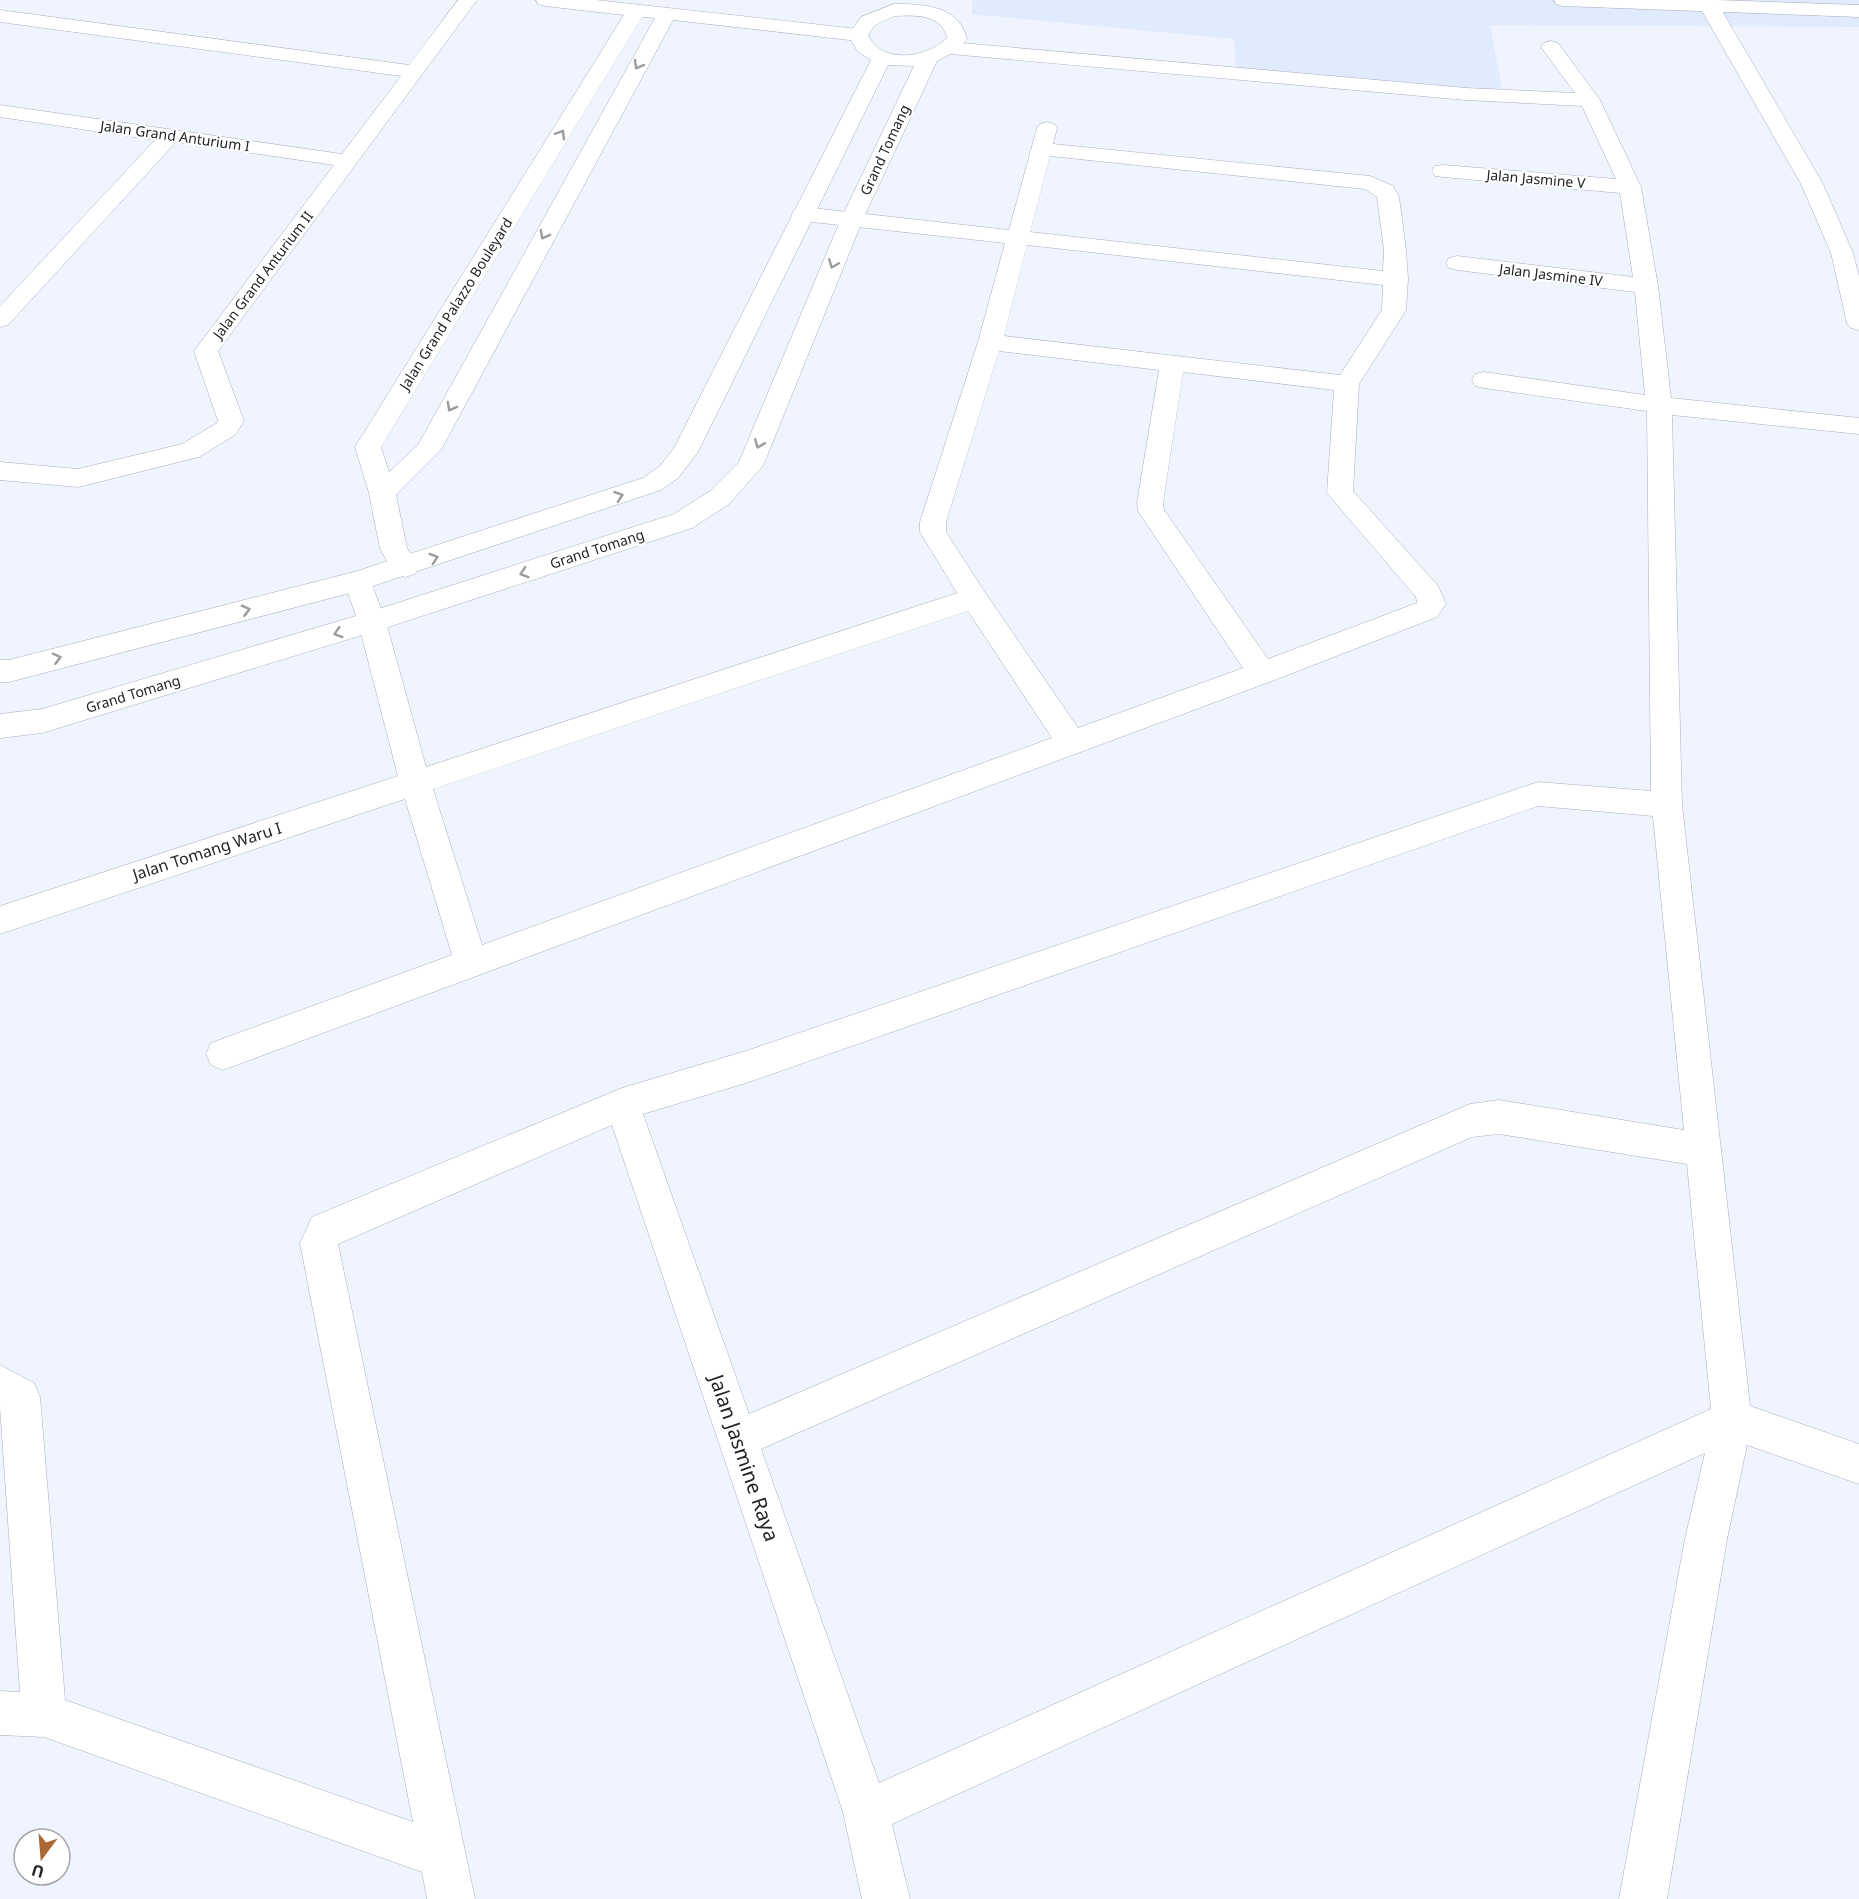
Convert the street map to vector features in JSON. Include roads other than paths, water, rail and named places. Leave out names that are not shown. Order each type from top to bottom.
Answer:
[{"type":"street","name":"Jalan Grand Anturium II","points":[[0,471],[78,478],[190,451],[226,429],[231,421],[206,351],[468,0]]},
{"type":"street","points":[[545,0],[858,35]]},
{"type":"street","points":[[1563,0],[1859,11]]},
{"type":"street","points":[[1708,4],[1812,184],[1842,253],[1859,323]]},
{"type":"street","points":[[858,35],[863,24],[876,16],[918,5],[948,20],[957,29],[957,39],[939,53]]},
{"type":"street","name":"Jalan Grand Palazzo Bouleyard","points":[[368,447],[636,10]]},
{"type":"street","points":[[382,493],[428,450],[582,165],[667,14]]},
{"type":"street","points":[[0,16],[415,72]]},
{"type":"street","points":[[858,35],[864,47],[882,57],[905,60],[939,53],[1466,94],[1590,100]]},
{"type":"street","points":[[1551,47],[1590,100],[1630,187],[1646,286],[1659,405],[1667,805],[1732,1420],[1706,1539],[1643,1899]]},
{"type":"street","name":"Grand Tomang","points":[[0,726],[42,721],[372,622],[683,521],[712,506],[729,492],[750,466],[852,219],[939,53]]},
{"type":"street","points":[[0,671],[9,671],[358,581],[652,484],[669,472],[685,452],[882,57]]},
{"type":"street","name":"Jalan Grand Anturium I","points":[[2,114],[349,161]]},
{"type":"street","points":[[0,320],[170,136]]},
{"type":"street","points":[[224,1054],[471,963],[1072,743],[1262,673],[1427,610],[1432,604],[1428,593],[1340,493],[1347,384],[1394,310],[1395,250],[1388,197],[1380,187],[1370,183],[1044,138],[990,342],[933,522],[933,532],[974,598],[1072,743]]},
{"type":"street","points":[[544,162],[582,165]]},
{"type":"street","name":"Jalan Jasmine V","points":[[1443,171],[1630,187]]},
{"type":"street","points":[[803,214],[1396,279]]},
{"type":"street","name":"Jalan Jasmine IV","points":[[1457,263],[1646,286]]},
{"type":"street","points":[[990,342],[1347,384]]},
{"type":"street","points":[[1172,365],[1150,503],[1151,511],[1262,673]]},
{"type":"street","points":[[1484,380],[1659,405],[1859,426]]},
{"type":"street","points":[[405,567],[394,549],[382,493],[368,447],[428,450]]},
{"type":"street","points":[[358,581],[372,622],[415,782],[471,963]]},
{"type":"street","name":"Jalan Tomang Waru I","points":[[0,920],[974,598]]},
{"type":"street","points":[[451,1899],[319,1243],[325,1230],[622,1104],[746,1067],[1538,794],[1667,805]]},
{"type":"street","name":"Jalan Jasmine Raya","points":[[622,1104],[866,1812],[886,1899]]},
{"type":"street","points":[[737,1439],[1470,1121],[1499,1117],[1702,1150]]},
{"type":"street","points":[[0,1384],[20,1397],[44,1715]]},
{"type":"street","points":[[866,1812],[1732,1420],[1859,1464]]},
{"type":"street","points":[[0,1713],[44,1715],[442,1856]]}]
